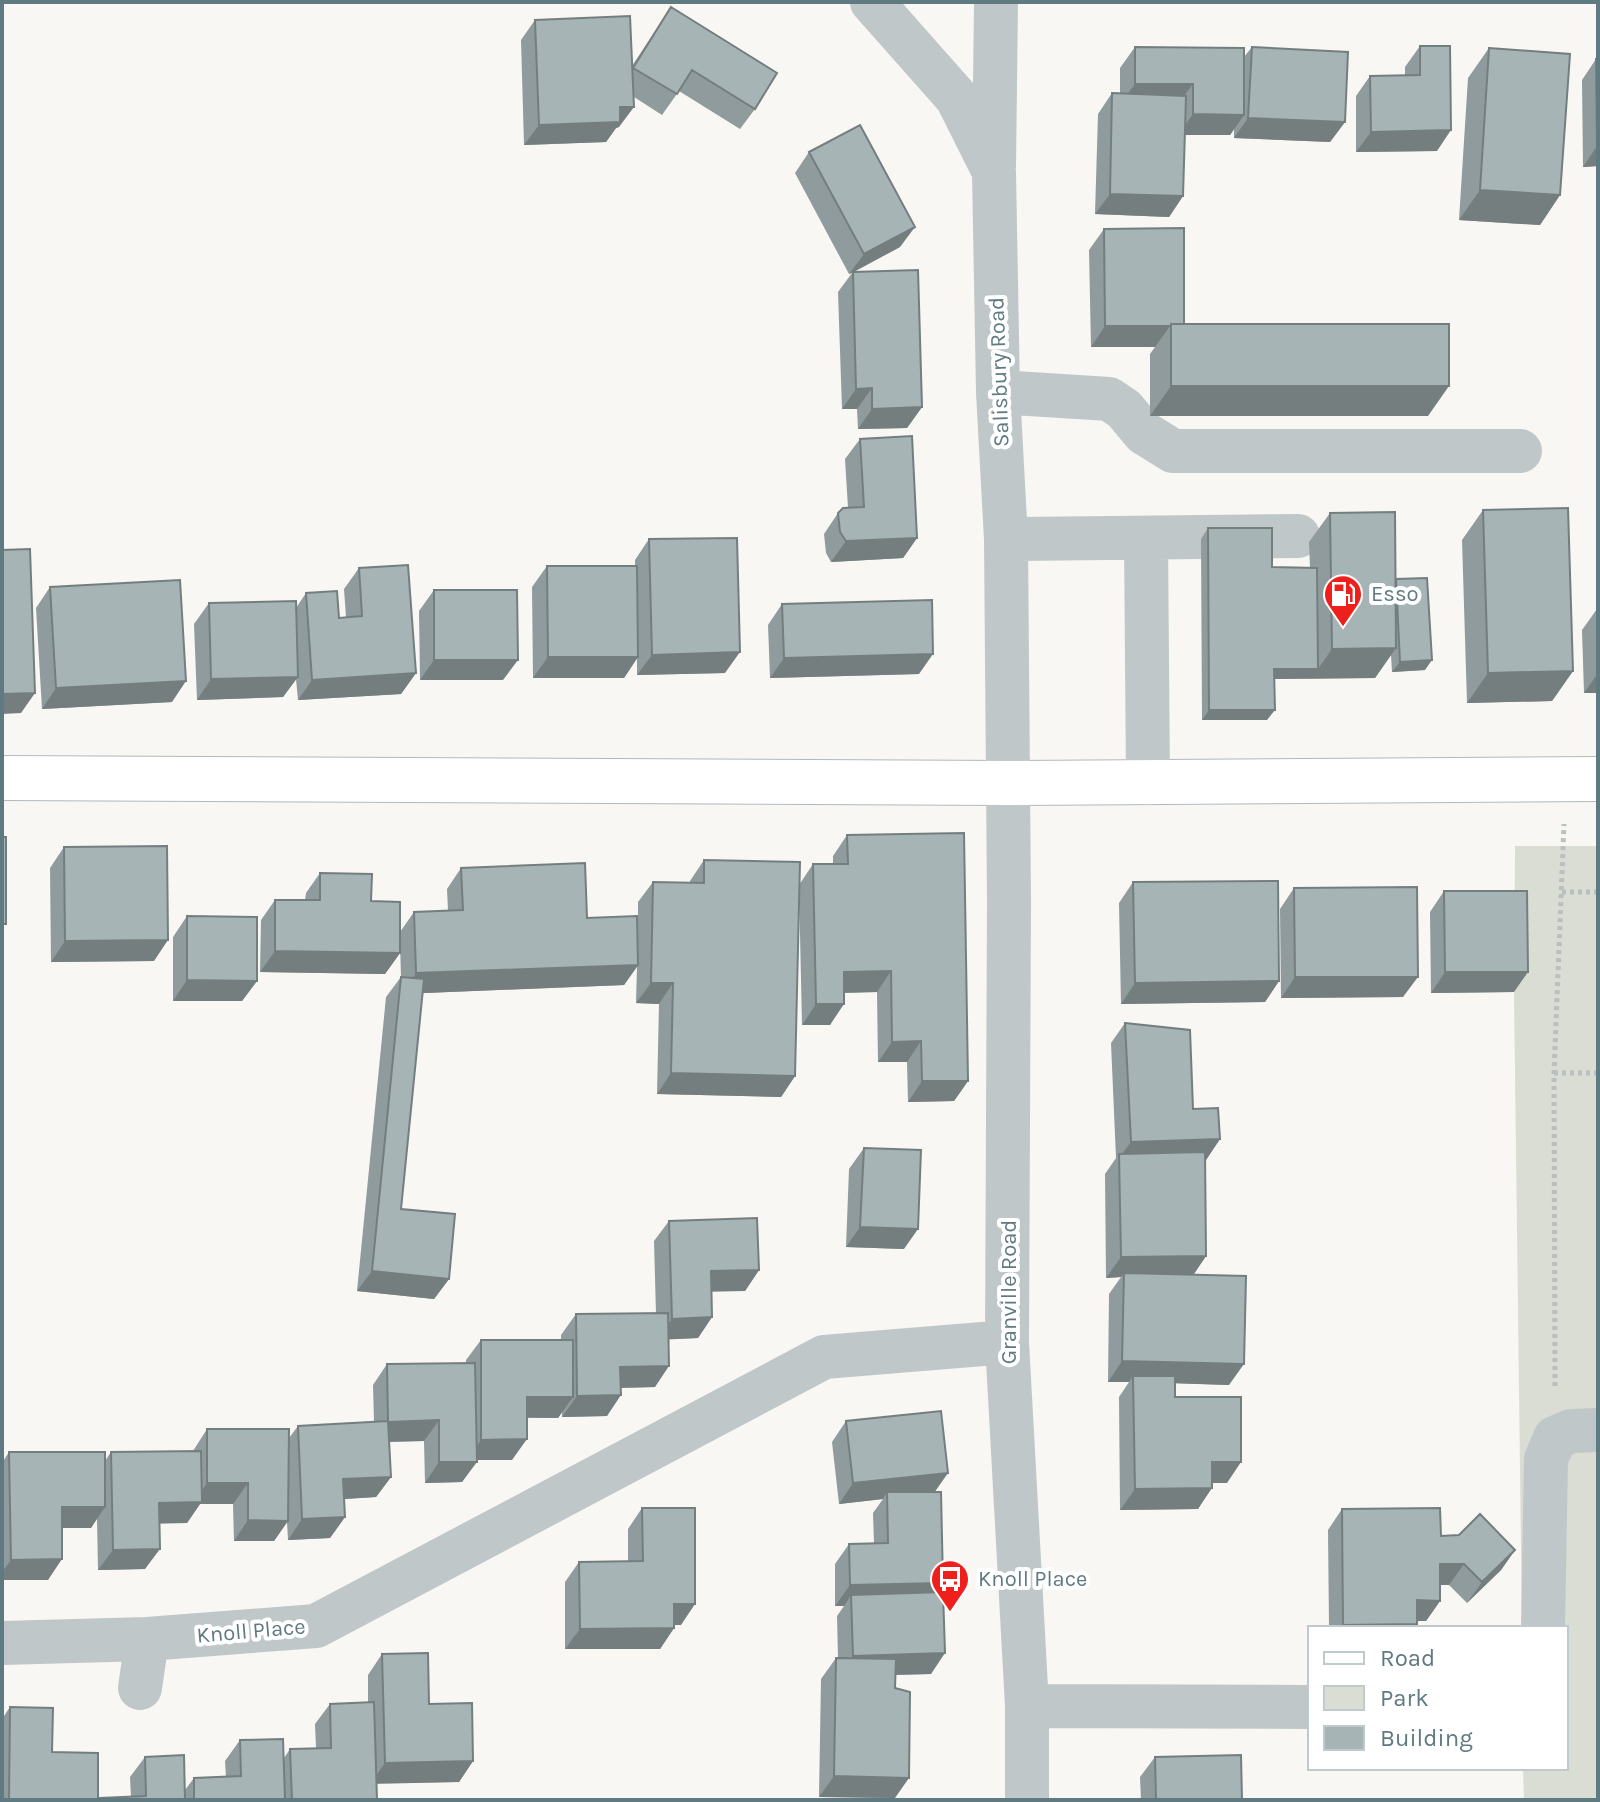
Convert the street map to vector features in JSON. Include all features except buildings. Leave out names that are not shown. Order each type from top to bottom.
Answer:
[{"type":"main road","points":[[2,778],[1007,783],[1582,779]]},
{"type":"street","name":"Salisbury Road","points":[[872,2],[957,98],[994,172],[998,392],[1006,539],[1007,783]]},
{"type":"street","points":[[994,172],[996,2]]},
{"type":"street","points":[[998,392],[1109,399],[1124,409],[1144,433],[1173,451],[1520,451]]},
{"type":"street","points":[[1006,539],[1298,536]]},
{"type":"street","points":[[1146,538],[1148,783]]},
{"type":"street","name":"Granville Road","points":[[1007,783],[1007,1342],[1027,1706],[1027,1800]]},
{"type":"street","name":"Knoll Place","points":[[2,1643],[147,1639],[316,1626],[824,1357],[1007,1342]]},
{"type":"street","points":[[1543,1626],[1546,1459],[1555,1438],[1571,1431],[1598,1430]]},
{"type":"street","points":[[140,1688],[147,1639]]},
{"type":"street","points":[[1027,1706],[1308,1707]]},
{"type":"path","points":[[1555,1438],[1554,1073],[1562,892],[1582,779]]},
{"type":"path","points":[[1562,892],[1598,892]]},
{"type":"path","points":[[1554,1073],[1598,1073]]},
{"type":"green space","points":[[1515,846],[1598,846],[1598,1800],[1524,1800],[1523,1770],[1568,1770],[1568,1626],[1522,1626]]},
{"type":"place","name":"Esso","points":[[1343,628]]},
{"type":"place","name":"Knoll Place","points":[[950,1613]]}]
